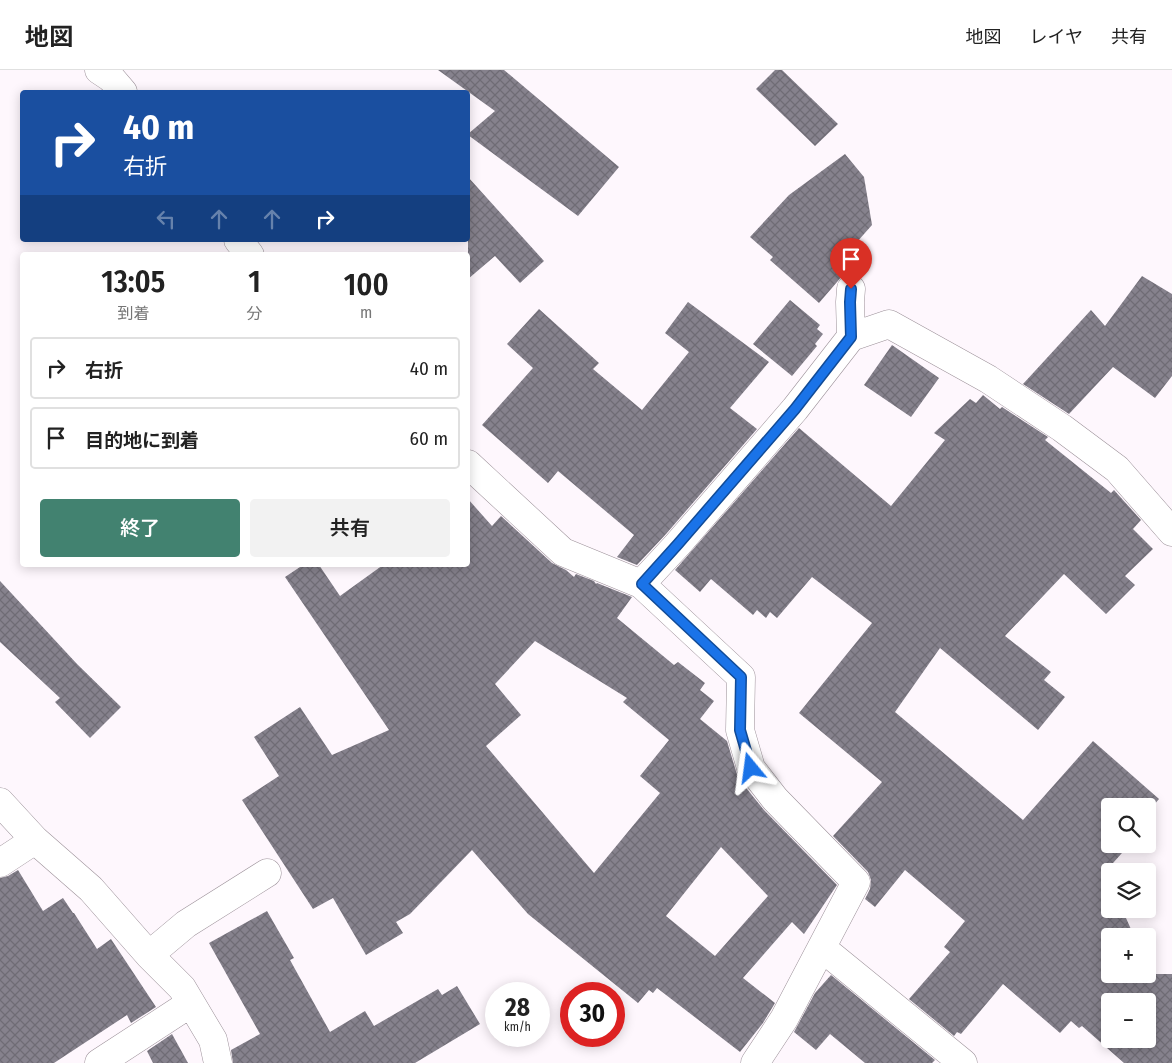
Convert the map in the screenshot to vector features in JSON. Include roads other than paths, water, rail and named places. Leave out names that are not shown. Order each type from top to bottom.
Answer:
[{"type":"street","points":[[99,70],[111,78],[121,90]]},
{"type":"street","points":[[240,242],[248,252]]},
{"type":"street","points":[[851,289],[851,337]]},
{"type":"street","points":[[642,584],[795,409],[851,337],[888,324],[988,379],[1062,428],[1117,469],[1172,532]]},
{"type":"street","points":[[470,466],[562,552],[642,584],[741,677],[740,730],[751,768],[775,799],[856,882],[784,1019],[755,1063]]},
{"type":"street","points":[[0,802],[35,840],[91,888],[149,955],[182,988],[213,1040],[218,1063]]},
{"type":"street","points":[[0,863],[35,840]]},
{"type":"street","points":[[149,955],[186,924],[267,874]]},
{"type":"street","points":[[822,948],[962,1063]]},
{"type":"street","points":[[99,1063],[191,1003]]}]
